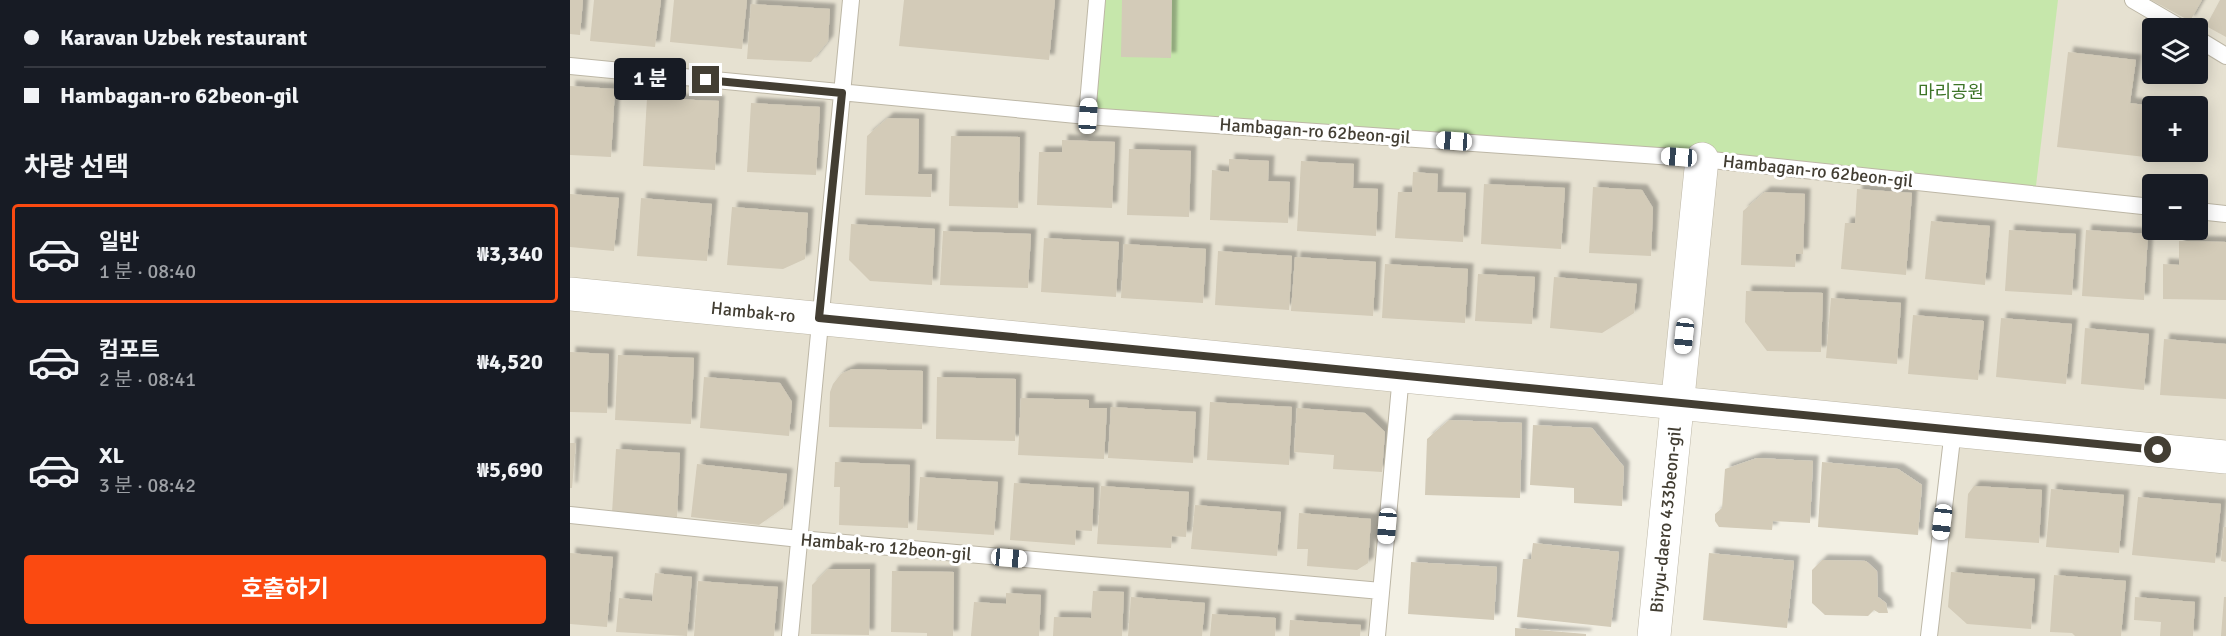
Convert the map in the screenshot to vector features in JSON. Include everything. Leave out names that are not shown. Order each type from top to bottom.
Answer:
[{"type":"street","name":"Biryu-daero 433beon-gil","points":[[1654,636],[1702,159]]},
{"type":"street","name":"Hambak-ro","points":[[570,294],[2226,457]]},
{"type":"lane","points":[[790,636],[851,0]]},
{"type":"lane","points":[[1088,116],[1097,0]]},
{"type":"lane","points":[[2133,0],[2164,18]]},
{"type":"lane","points":[[2208,45],[2226,56]]},
{"type":"lane","name":"Hambagan-ro 62beon-gil","points":[[570,66],[1088,116],[1702,159],[2142,206]]},
{"type":"lane","points":[[2208,212],[2226,214]]},
{"type":"lane","points":[[1377,636],[1401,375]]},
{"type":"lane","points":[[1929,636],[1953,430]]},
{"type":"lane","name":"Hambak-ro 12beon-gil","points":[[570,514],[800,539],[1381,591]]},
{"type":"shaded area","points":[[570,0],[2226,0],[2226,636],[1930,636],[1953,431],[1402,376],[1378,636],[570,636]]},
{"type":"green space","name":"마리공원","points":[[1097,0],[2058,0],[2035,194],[1088,116]]},
{"type":"building","points":[[570,0],[583,0],[580,35],[570,34]]},
{"type":"building","points":[[594,0],[661,0],[655,47],[590,41]]},
{"type":"building","points":[[674,0],[747,0],[742,49],[670,42]]},
{"type":"building","points":[[904,0],[1055,0],[1049,60],[899,46]]},
{"type":"building","points":[[1122,0],[1172,0],[1171,58],[1121,57]]},
{"type":"building","points":[[2151,0],[2202,0],[2192,18],[2184,18]]},
{"type":"building","points":[[2220,0],[2226,0],[2226,37],[2208,27],[2208,22]]},
{"type":"building","points":[[751,4],[830,9],[828,41],[811,62],[747,59]]},
{"type":"building","points":[[2068,52],[2136,60],[2130,103],[2142,105],[2142,157],[2057,147]]},
{"type":"building","points":[[570,86],[615,89],[611,157],[570,155]]},
{"type":"building","points":[[647,98],[719,101],[715,170],[643,166]]},
{"type":"building","points":[[751,103],[820,107],[816,175],[747,172]]},
{"type":"building","points":[[888,118],[919,119],[918,174],[932,174],[931,197],[865,195],[867,136]]},
{"type":"building","points":[[951,136],[1020,137],[1018,208],[949,206]]},
{"type":"building","points":[[1062,140],[1115,142],[1112,208],[1037,205],[1039,152],[1062,152]]},
{"type":"building","points":[[1129,149],[1191,151],[1189,217],[1127,215]]},
{"type":"building","points":[[1229,159],[1269,161],[1268,181],[1290,182],[1288,223],[1210,220],[1212,170],[1229,172]]},
{"type":"building","points":[[1301,161],[1354,164],[1353,188],[1378,189],[1376,236],[1297,231]]},
{"type":"building","points":[[1413,172],[1438,174],[1437,192],[1466,193],[1463,242],[1395,238],[1398,192],[1412,192]]},
{"type":"building","points":[[1484,184],[1565,188],[1561,249],[1481,244]]},
{"type":"building","points":[[1593,187],[1642,190],[1653,208],[1651,256],[1589,253]]},
{"type":"building","points":[[1857,189],[1912,193],[1906,275],[1841,269],[1845,223],[1855,223]]},
{"type":"building","points":[[1765,192],[1805,194],[1803,254],[1796,254],[1795,267],[1741,265],[1743,211]]},
{"type":"building","points":[[570,194],[619,198],[614,251],[570,247]]},
{"type":"building","points":[[641,198],[712,204],[707,261],[637,256]]},
{"type":"building","points":[[732,207],[808,213],[805,259],[783,269],[727,265]]},
{"type":"building","points":[[1931,221],[1990,226],[1985,285],[1925,279]]},
{"type":"building","points":[[851,224],[935,229],[932,285],[870,281],[849,260]]},
{"type":"building","points":[[2009,230],[2076,234],[2072,295],[2005,291]]},
{"type":"building","points":[[2086,230],[2142,234],[2142,240],[2148,240],[2144,300],[2082,296]]},
{"type":"building","points":[[943,231],[1031,234],[1028,288],[940,285]]},
{"type":"building","points":[[1044,238],[1119,242],[1116,297],[1041,292]]},
{"type":"building","points":[[2179,241],[2226,242],[2226,300],[2163,299],[2163,264],[2179,265]]},
{"type":"building","points":[[1124,244],[1206,249],[1203,303],[1121,298]]},
{"type":"building","points":[[1218,251],[1292,256],[1289,310],[1215,305]]},
{"type":"building","points":[[1295,257],[1376,262],[1373,316],[1291,311]]},
{"type":"building","points":[[1385,264],[1468,269],[1465,323],[1382,318]]},
{"type":"building","points":[[1478,274],[1535,277],[1532,324],[1475,321]]},
{"type":"building","points":[[1554,277],[1637,284],[1634,313],[1602,333],[1550,328]]},
{"type":"building","points":[[1746,291],[1823,293],[1821,352],[1767,351],[1745,322]]},
{"type":"building","points":[[1831,298],[1901,303],[1897,364],[1826,358]]},
{"type":"building","points":[[1913,315],[1984,321],[1978,380],[1908,374]]},
{"type":"building","points":[[2001,318],[2072,324],[2066,384],[1996,377]]},
{"type":"building","points":[[2085,328],[2149,334],[2144,390],[2081,384]]},
{"type":"building","points":[[2164,339],[2226,344],[2226,399],[2160,395]]},
{"type":"building","points":[[570,352],[609,354],[607,413],[570,412]]},
{"type":"building","points":[[618,355],[694,358],[691,424],[615,420]]},
{"type":"building","points":[[852,369],[923,371],[922,429],[829,427],[830,392],[833,384],[841,374]]},
{"type":"building","points":[[704,377],[780,383],[792,402],[789,436],[700,428]]},
{"type":"building","points":[[937,377],[1016,379],[1015,441],[936,439]]},
{"type":"building","points":[[1021,398],[1089,400],[1089,408],[1107,408],[1104,459],[1018,455]]},
{"type":"building","points":[[1210,402],[1292,407],[1289,465],[1207,460]]},
{"type":"building","points":[[1111,407],[1196,412],[1193,463],[1108,458]]},
{"type":"building","points":[[1297,408],[1365,413],[1385,432],[1382,472],[1333,469],[1334,455],[1294,452]]},
{"type":"building","points":[[1449,420],[1522,423],[1520,498],[1425,495],[1427,439]]},
{"type":"building","points":[[1533,425],[1592,428],[1624,467],[1622,506],[1574,503],[1574,488],[1530,485]]},
{"type":"building","points":[[570,443],[576,443],[572,488],[570,488]]},
{"type":"building","points":[[616,449],[680,453],[677,517],[612,513]]},
{"type":"building","points":[[1757,458],[1813,461],[1810,523],[1773,521],[1772,530],[1719,527],[1715,521],[1715,514],[1722,508],[1725,469]]},
{"type":"building","points":[[835,462],[910,465],[908,528],[839,525],[840,487],[834,487]]},
{"type":"building","points":[[1822,462],[1898,469],[1922,485],[1918,535],[1818,527]]},
{"type":"building","points":[[697,464],[787,474],[783,508],[759,525],[691,517]]},
{"type":"building","points":[[920,477],[998,482],[994,535],[917,530]]},
{"type":"building","points":[[1014,483],[1094,488],[1092,531],[1076,530],[1075,545],[1010,540]]},
{"type":"building","points":[[1101,486],[1189,492],[1186,537],[1172,536],[1171,548],[1097,544]]},
{"type":"building","points":[[1974,486],[2042,490],[2039,543],[1965,538],[1968,494]]},
{"type":"building","points":[[2051,489],[2124,495],[2119,553],[2046,547]]},
{"type":"building","points":[[2138,497],[2221,504],[2215,563],[2132,555]]},
{"type":"building","points":[[1195,505],[1281,512],[1277,556],[1191,549]]},
{"type":"building","points":[[1299,513],[1371,519],[1368,563],[1357,570],[1307,566],[1308,549],[1297,549]]},
{"type":"building","points":[[2224,527],[2226,527],[2226,562],[2221,561]]},
{"type":"building","points":[[1533,543],[1619,552],[1611,627],[1517,617],[1523,559],[1531,559]]},
{"type":"building","points":[[570,553],[613,557],[607,627],[570,624]]},
{"type":"building","points":[[1709,553],[1794,561],[1787,628],[1703,620]]},
{"type":"building","points":[[1822,560],[1866,561],[1877,571],[1878,597],[1886,603],[1888,613],[1879,613],[1874,610],[1868,616],[1825,615],[1812,603],[1812,570]]},
{"type":"building","points":[[1411,562],[1497,567],[1494,620],[1408,614]]},
{"type":"building","points":[[828,569],[870,569],[869,635],[811,634],[812,585]]},
{"type":"building","points":[[892,571],[954,572],[953,636],[891,632]]},
{"type":"building","points":[[1951,572],[2035,579],[2031,629],[1967,624],[1948,607]]},
{"type":"building","points":[[655,573],[692,577],[687,636],[616,632],[619,598],[652,601]]},
{"type":"building","points":[[2054,575],[2126,581],[2121,636],[2075,636],[2072,633],[2050,632]]},
{"type":"building","points":[[698,581],[778,587],[774,636],[694,636]]},
{"type":"building","points":[[1093,591],[1124,592],[1122,636],[1053,636],[1054,617],[1091,618]]},
{"type":"building","points":[[1006,593],[1041,595],[1039,636],[971,636],[974,602],[1006,604]]},
{"type":"building","points":[[1131,597],[1205,603],[1202,636],[1128,636]]},
{"type":"building","points":[[2135,597],[2195,602],[2193,636],[2160,636],[2161,622],[2134,620]]},
{"type":"building","points":[[2224,597],[2226,597],[2226,636],[2221,636]]},
{"type":"building","points":[[1212,614],[1276,618],[1275,636],[1210,636]]},
{"type":"building","points":[[1290,620],[1361,625],[1360,636],[1289,636]]},
{"type":"building","points":[[1515,628],[1586,634],[1586,636],[1515,636]]},
{"type":"route","points":[[706,80],[842,93],[819,318],[2158,450]]}]
